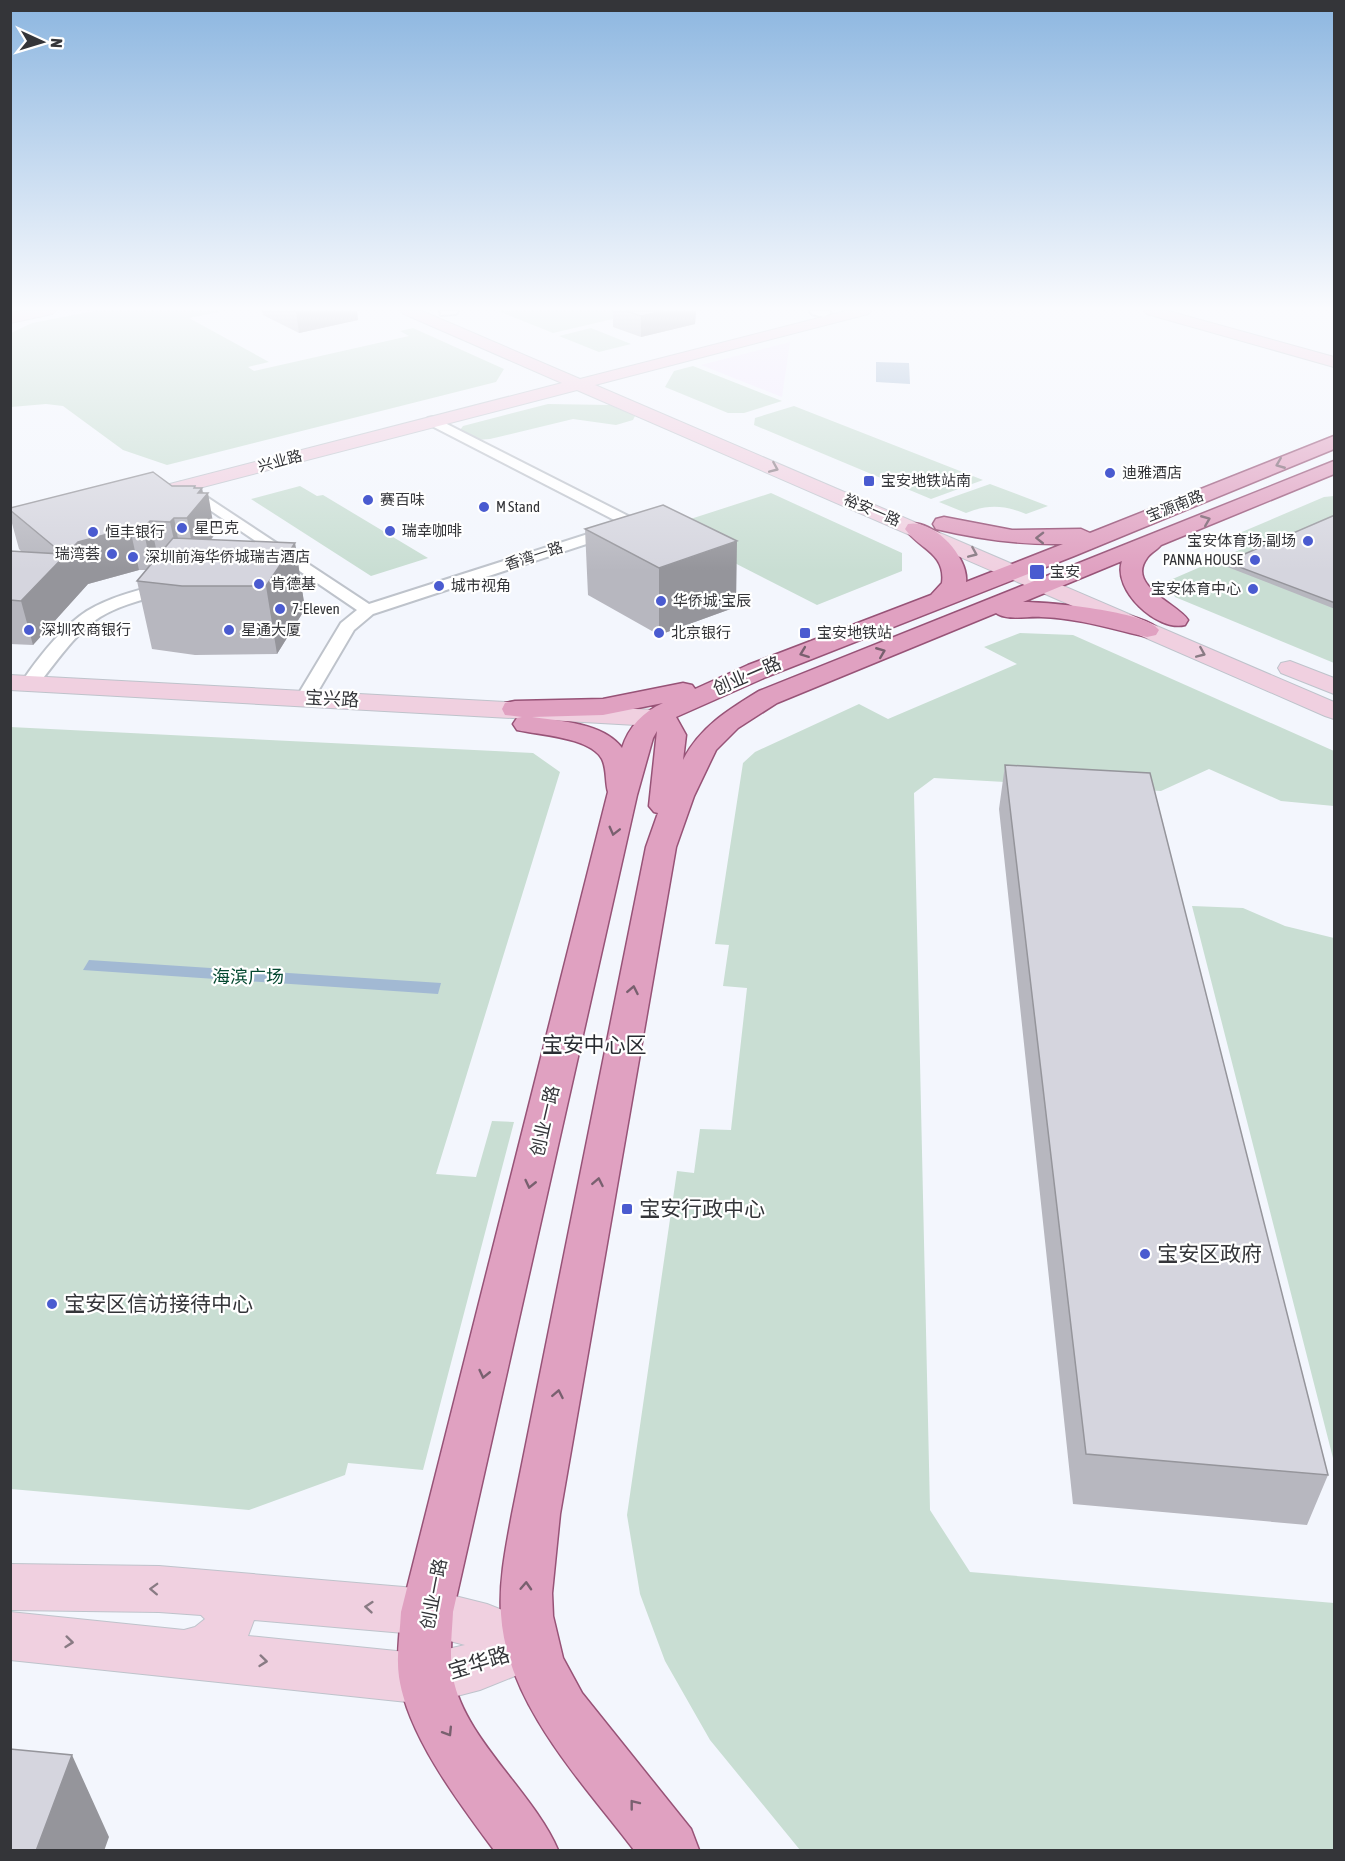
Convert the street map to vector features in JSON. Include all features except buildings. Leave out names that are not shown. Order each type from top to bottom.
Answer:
[{"type":"main road","points":[[506,398],[512,398]]},
{"type":"main road","name":"兴业路","points":[[506,398],[433,421],[184,486],[128,495],[506,398]]},
{"type":"main road","points":[[590,398],[649,401]]},
{"type":"main road","name":"裕安一路","points":[[641,398],[944,524],[1026,567],[1047,586],[1335,711]]},
{"type":"main road","name":"裕安一路","points":[[649,401],[916,529],[1026,567],[1070,576],[1335,687]]},
{"type":"main road","name":"宝源南路","points":[[1026,567],[1335,442]]},
{"type":"main road","name":"宝源南路","points":[[1047,586],[1335,467]]},
{"type":"main road","points":[[944,524],[998,535],[1040,538],[1078,536],[1118,529]]},
{"type":"main road","points":[[916,529],[944,552],[954,566],[954,584],[939,602]]},
{"type":"main road","points":[[1152,542],[1139,552],[1134,560],[1131,576],[1149,603],[1176,620]]},
{"type":"main road","name":"创业一路","points":[[670,1851],[547,1688],[530,1645],[525,1603],[527,1564],[661,847],[683,786],[704,747],[763,684],[939,602],[1026,567]]},
{"type":"main road","name":"创业一路","points":[[763,684],[975,615],[1047,586]]},
{"type":"main road","points":[[975,615],[1029,609],[1066,611],[1100,616],[1147,630]]},
{"type":"main road","points":[[514,716],[622,704],[763,684]]},
{"type":"main road","points":[[661,847],[656,725],[763,684]]},
{"type":"main road","name":"宝兴路","points":[[17,687],[305,698],[514,716]]},
{"type":"main road","name":"宝兴路","points":[[17,687],[656,725]]},
{"type":"main road","points":[[514,716],[600,743],[615,756],[622,795]]},
{"type":"main road","name":"创业一路","points":[[529,1851],[444,1726],[433,1703],[426,1679],[427,1612],[631,759],[656,725]]},
{"type":"main road","name":"宝华路","points":[[10,1587],[159,1589],[427,1612],[488,1628],[530,1645]]},
{"type":"main road","points":[[183,1653],[196,1652],[213,1646],[227,1628],[230,1618],[225,1602],[219,1597],[206,1593]]},
{"type":"main road","name":"宝华路","points":[[10,1636],[426,1679],[476,1668],[503,1659],[530,1645]]},
{"type":"street","name":"香湾一路","points":[[367,610],[633,524],[433,421]]},
{"type":"street","points":[[184,486],[367,610],[347,627],[305,698]]},
{"type":"street","points":[[261,560],[283,553]]},
{"type":"street","points":[[17,687],[94,614],[128,599],[184,583]]},
{"type":"green space","points":[[11,398],[433,398],[167,465],[123,450],[63,406],[46,404],[11,407]]},
{"type":"green space","points":[[691,398],[774,398],[782,401],[744,413],[728,413]]},
{"type":"green space","points":[[548,404],[610,405],[635,416],[633,420],[616,425],[573,419],[490,439],[477,440],[460,430],[463,426]]},
{"type":"green space","points":[[794,406],[983,480],[931,499],[754,425],[755,418]]},
{"type":"green space","points":[[990,484],[1048,506],[1026,514],[996,507],[966,513],[939,502]]},
{"type":"green space","points":[[300,486],[317,496],[323,495],[428,558],[371,576],[251,499]]},
{"type":"green space","points":[[771,493],[902,553],[902,571],[817,605],[672,531],[675,524]]},
{"type":"green space","name":"宝安体育中心","points":[[1334,496],[1334,663],[1175,597],[1168,581],[1244,548],[1223,540],[1324,497]]},
{"type":"green space","points":[[1020,633],[1073,635],[1334,751],[1334,806],[1281,801],[1209,769],[1161,791],[934,778],[914,793],[930,1510],[970,1572],[1334,1603],[1334,1850],[800,1850],[710,1740],[665,1661],[640,1594],[627,1515],[677,1171],[694,1173],[700,1129],[731,1130],[747,988],[723,986],[729,945],[715,944],[743,763],[755,752],[859,704],[888,719],[1017,664],[984,647]]},
{"type":"green space","name":"海滨广场","points":[[10,727],[533,753],[560,772],[436,1174],[476,1177],[492,1121],[514,1122],[423,1470],[348,1463],[345,1475],[249,1510],[11,1489]]},
{"type":"green space","points":[[1192,906],[1243,908],[1285,926],[1334,938],[1334,1462]]},
{"type":"water","points":[[89,960],[441,983],[438,994],[83,970]]},
{"type":"place","name":"迪雅酒店","points":[[1110,473]]},
{"type":"place","name":"宝安地铁站南","points":[[869,481]]},
{"type":"place","name":"赛百味","points":[[368,500]]},
{"type":"place","name":"M Stand","points":[[484,507]]},
{"type":"place","name":"星巴克","points":[[182,528]]},
{"type":"place","name":"瑞幸咖啡","points":[[390,531]]},
{"type":"place","name":"恒丰银行","points":[[93,532]]},
{"type":"place","name":"宝安体育场-副场","points":[[1308,541]]},
{"type":"place","name":"瑞湾荟","points":[[112,554]]},
{"type":"place","name":"深圳前海华侨城瑞吉酒店","points":[[133,557]]},
{"type":"place","name":"PANNA HOUSE","points":[[1255,560]]},
{"type":"place","name":"宝安","points":[[1037,572]]},
{"type":"place","name":"肯德基","points":[[259,584]]},
{"type":"place","name":"城市视角","points":[[439,586]]},
{"type":"place","name":"宝安体育中心","points":[[1253,589]]},
{"type":"place","name":"华侨城·宝辰","points":[[661,601]]},
{"type":"place","name":"7-Eleven","points":[[280,609]]},
{"type":"place","name":"深圳农商银行","points":[[29,630]]},
{"type":"place","name":"星通大厦","points":[[229,630]]},
{"type":"place","name":"北京银行","points":[[659,633]]},
{"type":"place","name":"宝安地铁站","points":[[805,633]]},
{"type":"place","name":"宝安行政中心","points":[[627,1209]]},
{"type":"place","name":"宝安区政府","points":[[1145,1254]]},
{"type":"place","name":"宝安区信访接待中心","points":[[52,1304]]},
{"type":"district","name":"宝安中心区","points":[[594,1045]]}]
